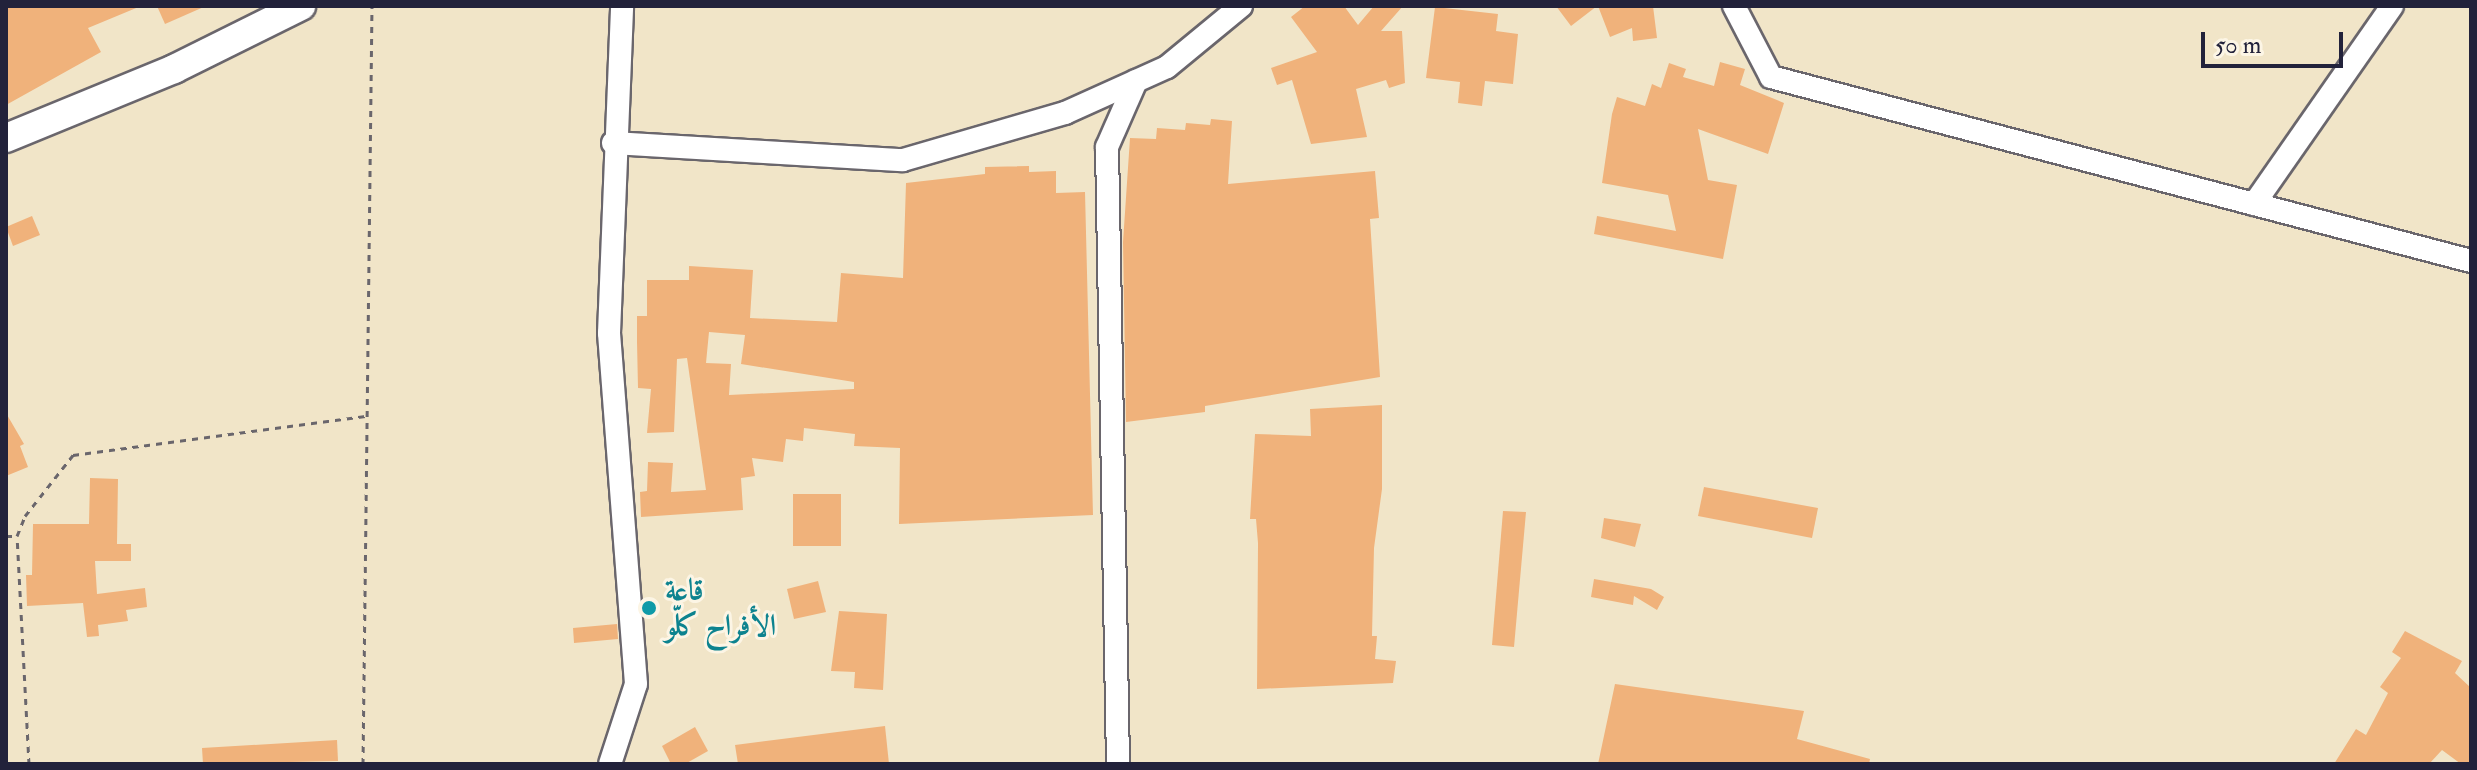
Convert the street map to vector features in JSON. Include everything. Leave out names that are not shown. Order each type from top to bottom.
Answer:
[{"type":"main road","points":[[6,138],[174,69],[290,8]]},
{"type":"street","points":[[610,764],[636,684],[609,333],[613,143],[622,6]]},
{"type":"street","points":[[613,143],[903,160],[1065,113],[1167,67],[1241,6]]},
{"type":"street","points":[[1734,6],[1771,77],[2471,261]]},
{"type":"street","points":[[2254,204],[2392,6]]},
{"type":"street","points":[[1118,764],[1107,147],[1136,81]]},
{"type":"path","points":[[363,764],[372,6]]},
{"type":"path","points":[[29,764],[17,536],[25,516],[73,455],[367,416]]},
{"type":"path","points":[[6,536],[17,536]]},
{"type":"building","points":[[6,6],[141,6],[88,28],[101,52],[6,105]]},
{"type":"building","points":[[157,6],[206,6],[165,24]]},
{"type":"building","points":[[1305,6],[1344,6],[1358,25],[1374,6],[1403,6],[1381,31],[1402,31],[1405,83],[1389,88],[1386,80],[1356,89],[1367,137],[1311,144],[1292,80],[1277,85],[1271,68],[1317,52],[1291,17]]},
{"type":"building","points":[[1556,6],[1597,6],[1571,26]]},
{"type":"building","points":[[1598,6],[1653,6],[1657,38],[1633,41],[1632,28],[1610,37]]},
{"type":"building","points":[[1435,7],[1498,14],[1496,31],[1518,34],[1513,84],[1485,81],[1482,106],[1458,103],[1460,82],[1426,78]]},
{"type":"building","points":[[1720,62],[1745,69],[1740,85],[1784,103],[1768,154],[1698,129],[1708,180],[1737,185],[1723,259],[1594,234],[1597,216],[1676,231],[1668,195],[1602,183],[1612,114],[1617,97],[1645,106],[1652,84],[1661,88],[1669,63],[1686,69],[1683,77],[1714,86]]},
{"type":"building","points":[[1211,119],[1232,121],[1228,184],[1375,171],[1379,218],[1370,219],[1380,377],[1205,406],[1205,412],[1126,422],[1123,242],[1130,138],[1156,139],[1157,128],[1185,130],[1186,123],[1210,125]]},
{"type":"building","points":[[1029,166],[1029,172],[1056,171],[1056,193],[1085,192],[1093,515],[899,524],[900,448],[854,446],[855,434],[804,428],[803,441],[786,439],[783,462],[752,458],[755,476],[741,478],[743,510],[641,517],[640,492],[647,491],[648,462],[673,463],[671,492],[706,490],[687,358],[677,359],[674,432],[647,433],[651,389],[638,388],[637,316],[647,316],[647,280],[689,280],[689,266],[753,270],[750,318],[837,322],[841,273],[903,278],[906,183],[985,174],[985,167]],"holes":[[[709,332],[745,335],[741,364],[854,382],[854,389],[729,395],[731,364],[706,363]]]},
{"type":"building","points":[[32,216],[40,235],[13,246],[6,227]]},
{"type":"building","points":[[1382,405],[1382,489],[1374,548],[1372,636],[1377,636],[1375,659],[1396,661],[1393,683],[1257,689],[1258,543],[1256,519],[1250,519],[1255,434],[1311,436],[1310,409]]},
{"type":"building","points":[[6,413],[24,444],[20,446],[28,467],[6,476]]},
{"type":"building","points":[[90,478],[118,479],[117,544],[131,544],[131,561],[95,561],[97,594],[145,588],[147,607],[126,610],[128,621],[98,625],[99,636],[87,637],[83,603],[27,606],[26,575],[32,575],[33,524],[89,524]]},
{"type":"building","points":[[1704,487],[1818,508],[1812,538],[1698,516]]},
{"type":"building","points":[[793,494],[841,494],[841,546],[793,546]]},
{"type":"building","points":[[1503,511],[1526,512],[1514,647],[1492,645]]},
{"type":"building","points":[[1604,518],[1641,524],[1635,547],[1601,538]]},
{"type":"building","points":[[1594,579],[1651,589],[1664,597],[1657,610],[1634,596],[1633,605],[1591,597]]},
{"type":"building","points":[[818,581],[826,612],[794,619],[787,589]]},
{"type":"building","points":[[839,611],[887,614],[883,690],[854,688],[855,672],[831,671]]},
{"type":"building","points":[[617,624],[618,639],[574,643],[573,628]]},
{"type":"building","points":[[2405,631],[2462,661],[2455,673],[2471,688],[2471,764],[2461,764],[2442,750],[2429,764],[2334,764],[2356,729],[2366,735],[2388,693],[2380,687],[2401,658],[2392,652]]},
{"type":"building","points":[[1615,684],[1804,711],[1797,739],[1870,759],[1869,764],[1598,764]]},
{"type":"building","points":[[885,726],[889,764],[738,764],[735,745]]},
{"type":"building","points":[[695,727],[708,751],[685,764],[671,764],[662,746]]},
{"type":"building","points":[[337,740],[338,761],[203,764],[202,748]]},
{"type":"place","name":"قاعة الأفراح كلّو","points":[[649,608]]}]
